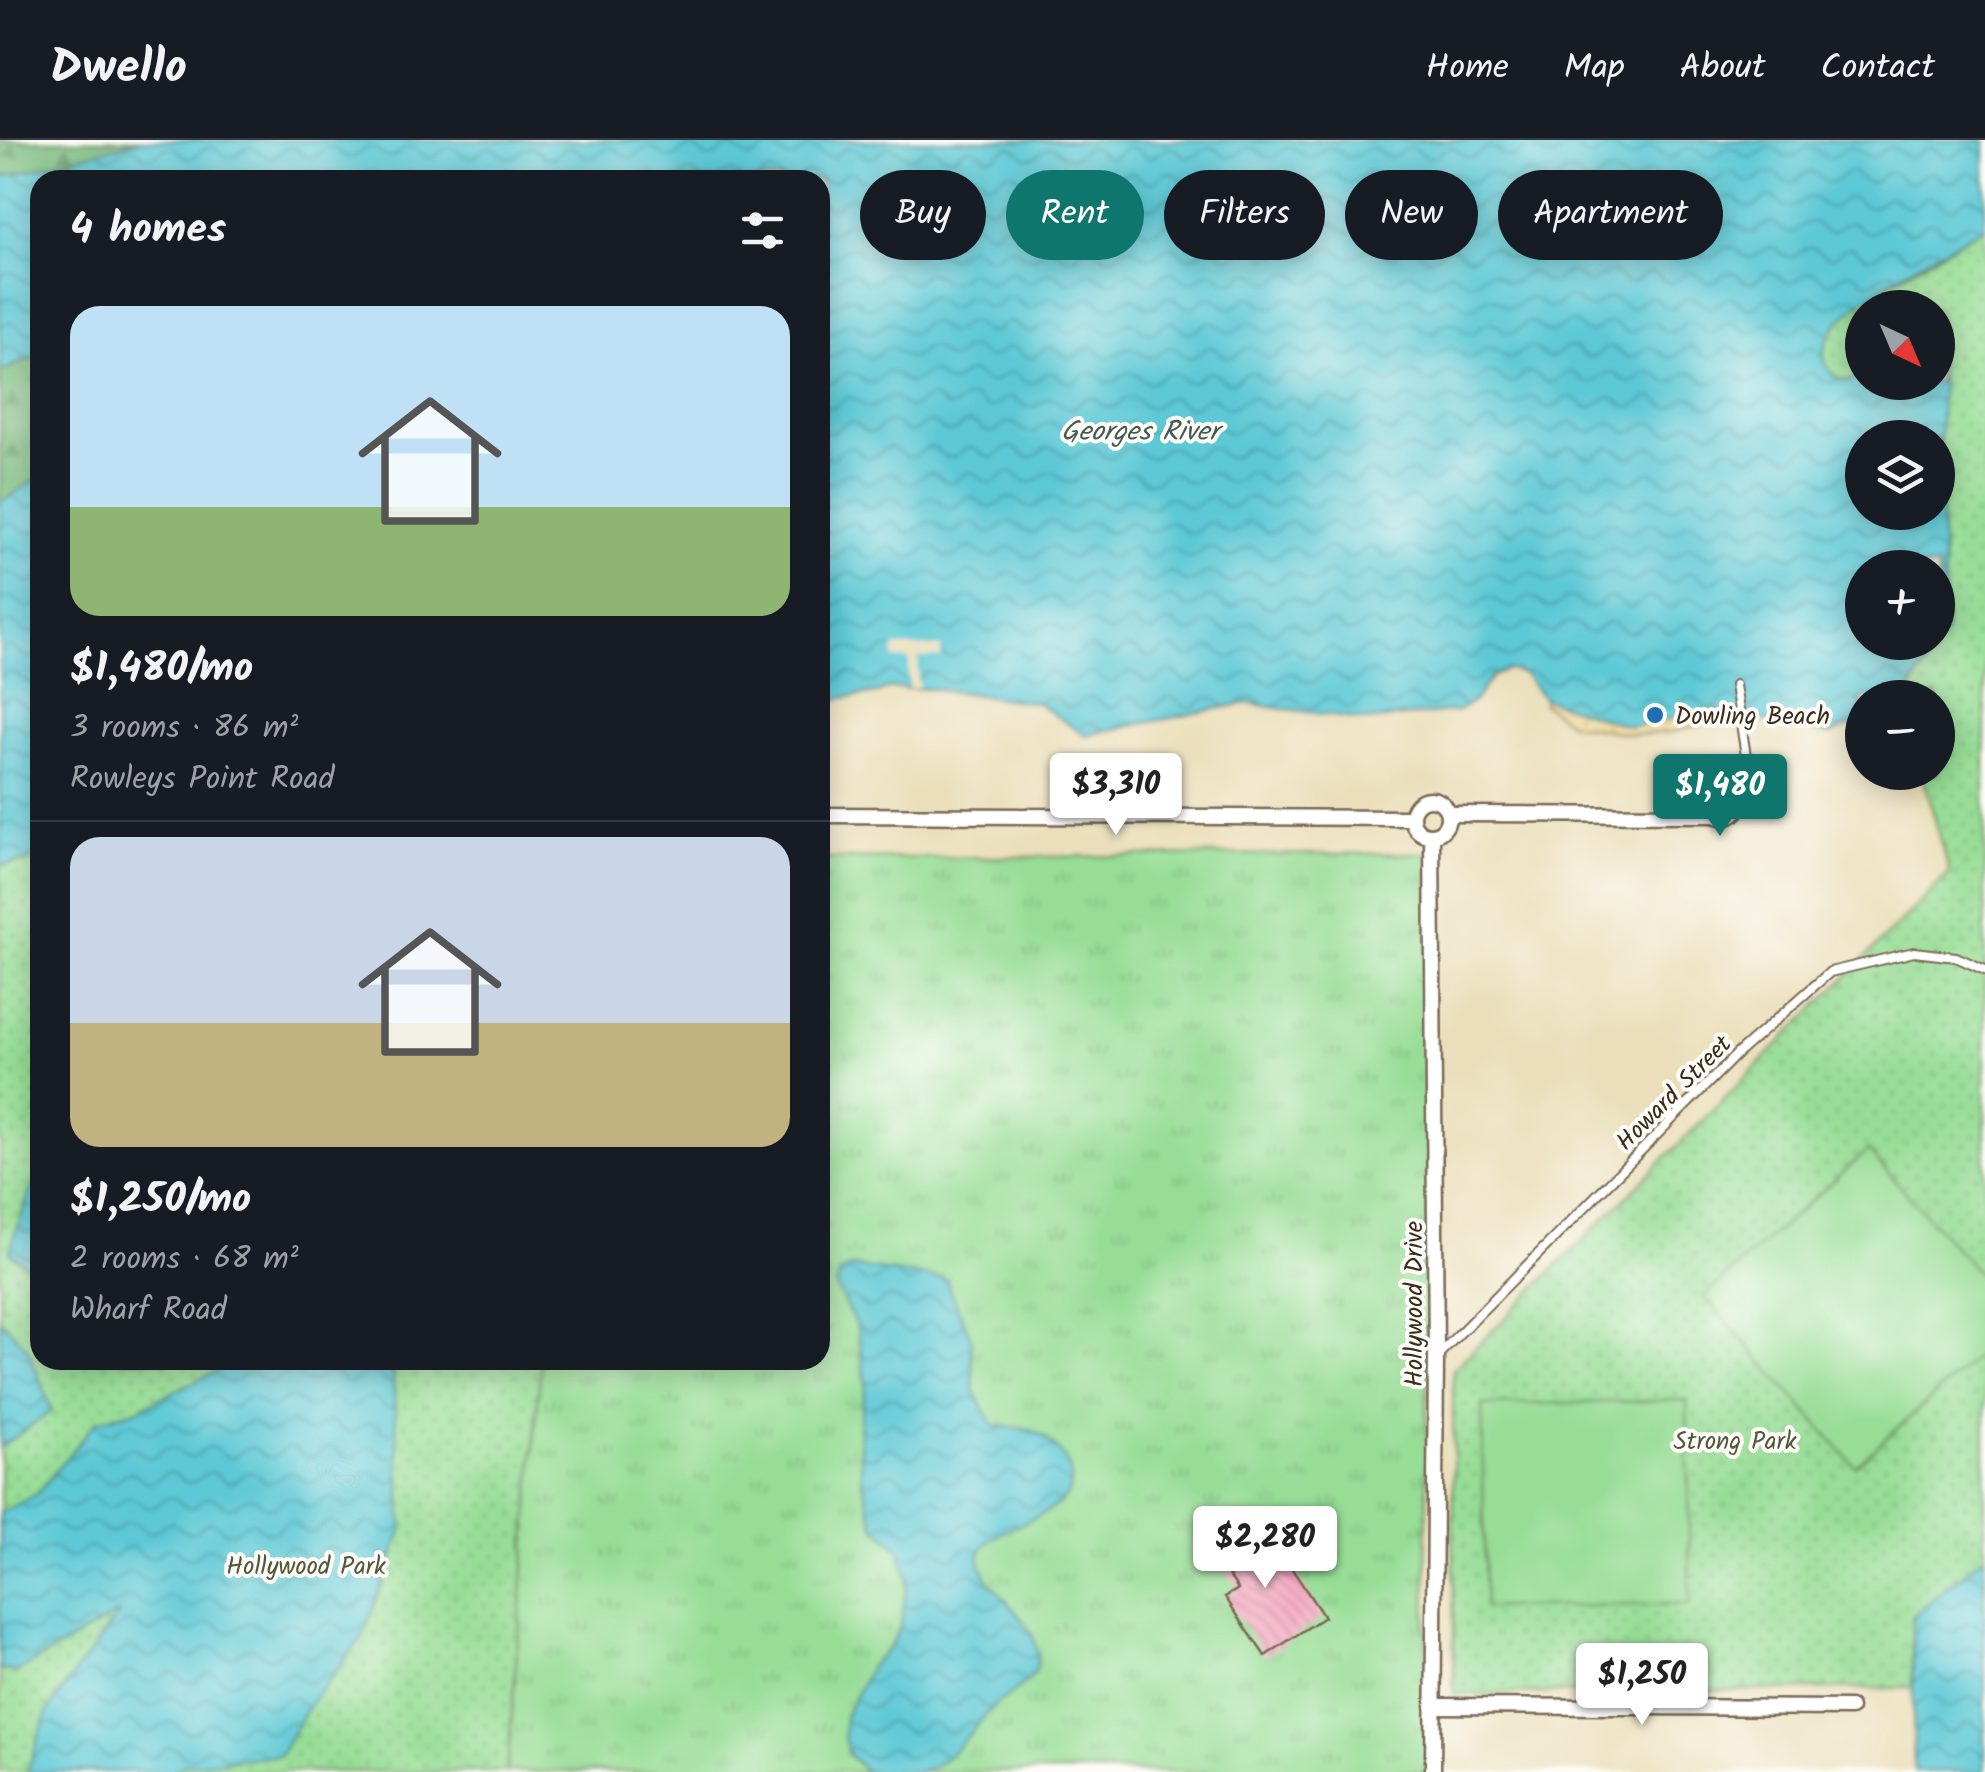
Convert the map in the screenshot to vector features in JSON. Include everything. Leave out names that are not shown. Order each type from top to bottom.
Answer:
[{"type":"street","points":[[1448,814],[1724,817],[1735,812],[1741,802],[1739,790],[1724,780],[1712,783],[1704,799],[1713,814]]},
{"type":"street","points":[[1424,800],[1442,804],[1448,814],[1446,826],[1432,836],[1420,833],[1412,818],[1415,807],[1424,800]]},
{"type":"street","points":[[830,815],[1412,818]]},
{"type":"street","name":"Hollywood Drive","points":[[1432,836],[1436,1357],[1433,1772]]},
{"type":"street","points":[[1434,1706],[1850,1708]]},
{"type":"lane","points":[[1735,684],[1746,756],[1739,790]]},
{"type":"lane","name":"Howard Street","points":[[1436,1357],[1738,1053],[1830,972],[1914,952],[1956,957],[1985,970]]},
{"type":"green space","points":[[0,140],[141,140],[0,178]]},
{"type":"green space","name":"Strong Park","points":[[1985,227],[1985,1555],[1912,1617],[1912,1688],[1454,1694],[1453,1370],[1950,873],[1927,790],[1955,790],[1955,680],[1916,680],[1929,660],[1955,660],[1955,550],[1942,550],[1941,530],[1955,530],[1955,420],[1939,420],[1939,400],[1955,400],[1955,290],[1878,290]]},
{"type":"green space","name":"Strong Park","points":[[1845,315],[1845,380],[1829,370],[1823,356],[1827,336]]},
{"type":"green space","points":[[30,358],[30,484],[0,502],[0,372]]},
{"type":"green space","points":[[1429,853],[1426,1772],[507,1772],[540,1370],[830,1370],[830,859]]},
{"type":"green space","name":"Hollywood Park","points":[[30,861],[30,1370],[540,1370],[507,1772],[0,1772],[0,866]]},
{"type":"green space","points":[[1868,1150],[1985,1281],[1985,1350],[1855,1466],[1704,1296]]},
{"type":"green space","points":[[1687,1400],[1690,1604],[1485,1608],[1482,1405]]},
{"type":"sand","name":"Dowling Beach","points":[[1750,693],[1751,718],[1728,717],[1673,732],[1634,735],[1570,723],[1543,704],[1544,699],[1612,710]]},
{"type":"water","name":"Georges River","points":[[141,140],[1985,140],[1985,227],[1878,290],[1845,290],[1845,317],[1826,343],[1825,362],[1833,375],[1845,381],[1845,400],[1941,400],[1940,420],[1845,420],[1845,530],[1941,530],[1942,550],[1845,550],[1845,660],[1929,660],[1916,680],[1845,680],[1845,728],[1830,735],[1717,710],[1630,727],[1544,699],[1524,674],[1508,669],[1492,676],[1475,700],[1458,711],[1367,721],[1247,703],[1084,735],[1038,703],[934,689],[889,688],[830,700],[830,170],[30,170],[30,358],[0,372],[0,178]]},
{"type":"water","points":[[30,484],[30,861],[0,866],[0,502]]},
{"type":"water","points":[[30,1192],[30,1268],[9,1252]]},
{"type":"water","points":[[853,1267],[945,1279],[971,1338],[974,1390],[993,1425],[1041,1435],[1062,1455],[1071,1480],[1067,1495],[1054,1507],[986,1543],[980,1555],[986,1575],[1030,1631],[1038,1655],[1036,1670],[993,1707],[951,1753],[919,1772],[866,1772],[849,1755],[844,1737],[845,1716],[871,1665],[890,1647],[901,1625],[908,1578],[899,1549],[875,1525],[862,1479],[859,1426],[866,1384],[857,1327],[836,1287],[839,1273]]},
{"type":"water","points":[[0,1319],[28,1349],[30,1370],[36,1370],[52,1411],[0,1447]]},
{"type":"water","points":[[218,1370],[393,1370],[403,1529],[362,1638],[307,1708],[280,1755],[183,1765],[172,1772],[27,1772],[48,1710],[119,1613],[17,1672],[0,1670],[0,1513],[37,1494],[96,1421],[136,1410]]},
{"type":"water","points":[[1985,1555],[1985,1772],[1914,1772],[1912,1617]]},
{"type":"pier","points":[[894,647],[941,647],[941,657],[918,658],[918,688],[909,688],[909,659],[894,659]]},
{"type":"building","points":[[1243,1526],[1256,1545],[1270,1536],[1324,1617],[1265,1656],[1225,1597],[1238,1589],[1210,1548]]},
{"type":"place","name":"Dowling Beach","points":[[1655,715]]}]
